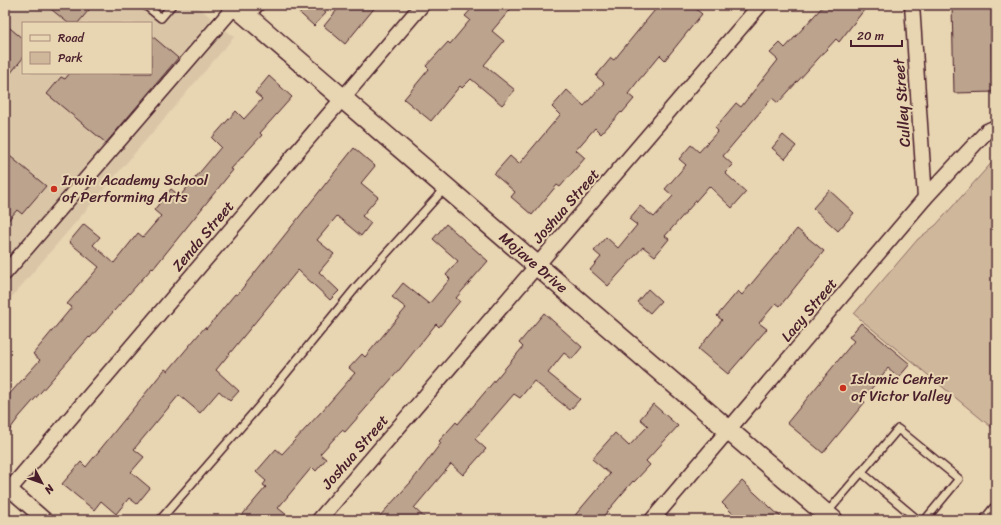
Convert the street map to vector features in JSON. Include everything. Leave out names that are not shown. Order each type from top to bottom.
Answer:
[{"type":"street","name":"Zenda Street","points":[[7,487],[422,5]]},
{"type":"street","name":"Joshua Street","points":[[319,520],[760,5]]},
{"type":"street","name":"Culley Street","points":[[912,5],[925,198]]},
{"type":"street","name":"Mojave Drive","points":[[245,8],[343,98],[729,430],[827,518]]},
{"type":"street","points":[[5,273],[245,8]]},
{"type":"street","name":"Lacy Street","points":[[652,520],[925,198],[988,131],[996,127]]},
{"type":"street","points":[[7,487],[44,520]]},
{"type":"street","points":[[988,520],[996,510]]},
{"type":"lane","points":[[145,5],[161,18],[172,5]]},
{"type":"lane","points":[[160,520],[261,404],[358,286],[446,187]]},
{"type":"lane","points":[[827,518],[861,472],[898,428],[959,480],[924,520]]},
{"type":"lane","points":[[861,472],[918,520]]},
{"type":"shaded area","name":"Irwin Academy School of Performing Arts","points":[[5,5],[196,5],[234,37],[5,305]]},
{"type":"green space","points":[[996,158],[996,431],[854,314],[918,239],[936,225]]},
{"type":"building","points":[[46,5],[93,5],[79,22],[67,22]]},
{"type":"building","points":[[291,5],[317,5],[326,13],[314,26]]},
{"type":"building","points":[[341,5],[377,5],[345,44],[324,26]]},
{"type":"building","points":[[475,5],[514,5],[492,31],[504,41],[484,65],[515,90],[502,105],[471,79],[462,88],[460,86],[431,121],[404,99],[429,69],[426,66],[448,42],[450,44],[470,20],[465,16]]},
{"type":"building","points":[[659,5],[691,5],[702,14],[665,60],[660,55],[638,81],[628,94],[634,99],[622,113],[621,112],[601,134],[595,128],[576,150],[585,158],[560,187],[557,185],[532,215],[511,197],[515,192],[494,174],[510,156],[519,164],[560,115],[552,107],[567,90],[584,106],[604,83],[596,76],[611,58],[614,60]]},
{"type":"building","points":[[824,5],[868,5],[839,42],[836,39],[778,103],[772,98],[723,156],[733,165],[725,173],[746,192],[732,208],[709,186],[665,236],[669,239],[655,256],[643,247],[608,286],[590,270],[601,257],[594,251],[606,237],[618,248],[637,225],[629,219],[640,206],[654,217],[673,196],[665,189],[686,165],[679,159],[691,145],[699,152],[718,131],[715,128],[736,103],[741,107],[778,60],[770,53],[780,43],[785,48]]},
{"type":"building","points":[[952,5],[994,5],[994,27],[991,27],[992,73],[996,73],[996,92],[954,93]]},
{"type":"building","points":[[5,24],[22,38],[22,59],[5,80]]},
{"type":"building","points":[[152,36],[178,58],[106,143],[47,94],[61,77],[65,79],[69,74],[152,74]]},
{"type":"building","points":[[269,76],[292,97],[260,133],[262,135],[231,169],[233,170],[153,269],[152,268],[90,338],[89,337],[19,417],[5,436],[5,399],[40,360],[33,354],[72,307],[67,304],[99,267],[69,242],[84,224],[100,237],[93,245],[114,263],[138,233],[143,237],[161,216],[154,210],[171,189],[180,196],[221,147],[212,138],[236,111],[244,119],[262,99],[255,93]]},
{"type":"building","points":[[783,135],[796,146],[785,159],[772,148]]},
{"type":"building","points":[[354,148],[375,166],[361,183],[378,197],[362,216],[371,223],[361,236],[337,216],[317,240],[334,254],[319,272],[339,291],[330,300],[298,270],[216,370],[239,391],[230,401],[219,391],[200,413],[179,395],[134,449],[144,457],[131,472],[150,488],[137,504],[129,498],[116,514],[101,501],[94,510],[62,484],[81,462],[86,467],[165,369],[168,371],[205,327],[206,329],[235,294],[237,295]]},
{"type":"building","points":[[5,152],[46,186],[22,214],[17,210],[5,224]]},
{"type":"building","points":[[829,190],[854,213],[838,231],[813,208]]},
{"type":"building","points":[[446,224],[488,261],[456,298],[460,301],[439,327],[436,324],[400,369],[345,432],[342,430],[320,454],[326,459],[316,471],[312,467],[278,508],[293,520],[238,520],[266,487],[263,485],[266,481],[256,472],[276,449],[282,454],[322,411],[355,373],[349,368],[362,354],[365,357],[406,308],[392,297],[403,283],[429,304],[450,279],[446,275],[458,261],[433,239]]},
{"type":"building","points":[[797,229],[824,251],[780,306],[776,303],[759,323],[767,329],[728,374],[698,349],[722,320],[717,316],[738,291],[742,295]]},
{"type":"building","points":[[648,289],[661,301],[650,313],[637,302]]},
{"type":"building","points":[[544,313],[582,347],[572,359],[564,353],[548,373],[580,399],[570,410],[534,381],[520,398],[514,394],[475,439],[486,449],[463,475],[451,464],[414,508],[427,520],[376,520],[411,482],[441,443],[439,441],[456,422],[458,424],[523,347],[519,343]]},
{"type":"building","name":"Islamic Center of Victor Valley","points":[[861,323],[910,364],[899,377],[888,368],[862,400],[865,402],[823,453],[787,423],[854,341],[849,337]]},
{"type":"building","points":[[653,404],[678,426],[646,461],[650,465],[634,482],[633,481],[600,520],[571,520],[610,474],[592,459],[615,433],[629,446],[648,426],[640,419]]},
{"type":"building","points":[[742,481],[784,520],[739,520],[722,503]]},
{"type":"place","name":"Irwin Academy School of Performing Arts","points":[[54,189]]},
{"type":"place","name":"Islamic Center of Victor Valley","points":[[843,388]]}]
